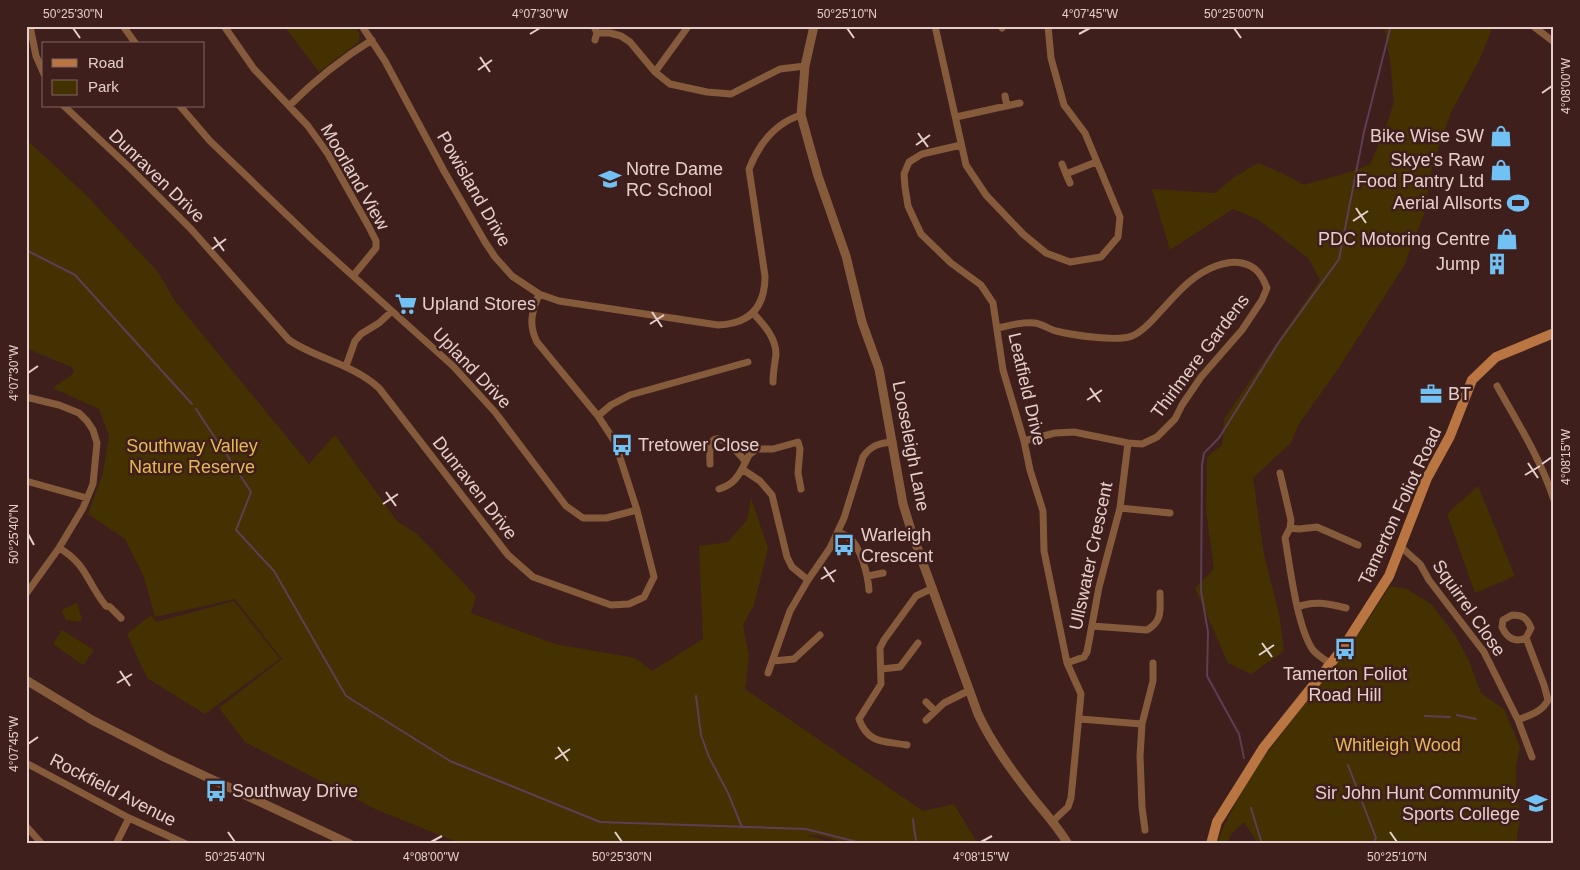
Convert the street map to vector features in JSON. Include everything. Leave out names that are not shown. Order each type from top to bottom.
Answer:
[{"type":"main road","name":"Tamerton Foliot Road","points":[[1211,844],[1217,822],[1264,747],[1343,648],[1389,576],[1427,478],[1450,436],[1472,380],[1496,357],[1554,333]]},
{"type":"street","points":[[30,26],[36,56],[42,70]]},
{"type":"street","points":[[123,26],[135,42]]},
{"type":"street","name":"Moorland View","points":[[224,26],[244,57],[308,126],[328,154],[376,241],[376,248],[353,276]]},
{"type":"street","name":"Powisland Drive","points":[[362,26],[385,61],[444,171],[485,242],[512,276],[539,294],[559,301],[718,325],[736,323],[753,313]]},
{"type":"street","name":"Looseleigh Lane","points":[[814,26],[805,66],[801,114],[818,176],[846,256],[862,322],[880,369],[904,504],[912,533],[978,714],[988,735],[1032,797],[1053,821],[1068,844]]},
{"type":"street","points":[[935,26],[966,164],[986,195],[1023,234],[1046,253],[1070,262],[1101,257],[1118,237],[1120,218],[1085,134],[1064,105],[1051,58],[1048,26]]},
{"type":"street","points":[[1535,27],[1554,42]]},
{"type":"street","points":[[655,72],[687,28]]},
{"type":"street","points":[[595,33],[610,33],[621,36],[630,42],[655,72],[670,84],[707,92],[731,94],[780,69],[805,66]]},
{"type":"street","points":[[289,106],[321,75],[346,56],[372,40]]},
{"type":"street","points":[[1005,96],[1007,106]]},
{"type":"street","points":[[956,117],[1020,103]]},
{"type":"street","name":"Dunraven Drive","points":[[66,108],[191,229],[289,340],[301,348],[360,373],[379,388],[508,555],[533,577],[611,605],[629,604],[644,597],[654,577],[637,510],[614,442],[598,416],[537,342],[532,332],[533,309],[539,294]]},
{"type":"street","name":"Upland Drive","points":[[182,108],[210,141],[476,390],[495,412],[566,506],[583,518],[606,518],[637,510]]},
{"type":"street","points":[[773,382],[776,353],[772,338],[766,327],[753,313],[763,298],[765,276],[749,169],[755,154],[776,127],[790,118],[801,114]]},
{"type":"street","name":"Leatfield Drive","points":[[961,145],[922,154],[909,162],[904,174],[908,206],[921,234],[951,263],[981,285],[993,303],[1003,370],[1043,511],[1044,551],[1067,663],[1081,694],[1080,719],[1068,807],[1053,821]]},
{"type":"street","points":[[1066,174],[1096,162]]},
{"type":"street","points":[[1062,164],[1070,183]]},
{"type":"street","name":"Thirlmere Gardens","points":[[997,328],[1020,323],[1034,323],[1057,331],[1085,336],[1119,338],[1132,336],[1148,324],[1181,289],[1202,271],[1236,261],[1250,265],[1256,270],[1264,279],[1268,288],[1242,330],[1201,377],[1175,419],[1157,437],[1142,444],[1074,432],[1055,433],[1024,441]]},
{"type":"street","points":[[346,366],[355,341],[361,334],[379,323],[391,312]]},
{"type":"street","points":[[598,416],[612,405],[630,395],[748,362]]},
{"type":"street","points":[[1501,390],[1542,470],[1554,500]]},
{"type":"street","points":[[26,397],[59,405],[79,414],[93,430],[97,443],[93,484],[83,508],[59,548],[26,594]]},
{"type":"street","points":[[782,436],[785,445]]},
{"type":"street","points":[[710,464],[711,444],[716,439],[720,439],[730,445],[745,461]]},
{"type":"street","points":[[719,489],[731,484],[736,479],[749,455],[757,449],[773,449],[797,441],[800,444],[798,473],[801,489]]},
{"type":"street","points":[[768,674],[790,611],[838,532],[848,509],[863,457],[867,450],[879,443],[893,442]]},
{"type":"street","name":"Ullswater Crescent","points":[[1067,663],[1084,657],[1087,652],[1100,584],[1120,508],[1128,443]]},
{"type":"street","points":[[742,469],[760,481],[772,495],[787,557],[792,567],[808,580]]},
{"type":"street","points":[[1280,473],[1291,520],[1290,528],[1285,538],[1298,607],[1308,640],[1314,651],[1331,664]]},
{"type":"street","points":[[26,481],[87,498]]},
{"type":"street","points":[[1120,508],[1170,512]]},
{"type":"street","points":[[1290,528],[1317,527],[1358,544]]},
{"type":"street","points":[[838,532],[855,543],[868,576],[869,590]]},
{"type":"street","name":"Squirrel Close","points":[[1400,546],[1420,564],[1484,652],[1518,720],[1532,757]]},
{"type":"street","points":[[59,548],[76,559],[87,574],[96,594],[106,606],[110,607],[121,618]]},
{"type":"street","points":[[868,576],[883,573]]},
{"type":"street","points":[[908,745],[899,747],[872,739],[866,734],[859,719],[882,684],[880,648],[884,640],[916,596],[933,588]]},
{"type":"street","points":[[1092,626],[1147,630],[1154,626],[1160,616],[1160,593]]},
{"type":"street","points":[[1298,607],[1307,603],[1327,603],[1346,608]]},
{"type":"street","points":[[773,660],[794,659],[820,635]]},
{"type":"street","name":"Squirrel Close","points":[[1518,720],[1544,707],[1548,700],[1526,638]]},
{"type":"street","points":[[881,669],[900,668],[918,643]]},
{"type":"street","points":[[1145,830],[1140,756],[1142,724],[1153,681],[1153,663]]},
{"type":"street","points":[[26,680],[92,720],[166,758],[350,844]]},
{"type":"street","points":[[926,720],[944,702],[970,690]]},
{"type":"street","points":[[926,702],[935,711]]},
{"type":"street","points":[[1080,719],[1142,724]]},
{"type":"street","name":"Rockfield Avenue","points":[[26,763],[129,818],[186,844]]},
{"type":"street","points":[[116,844],[129,818]]},
{"type":"street","points":[[26,826],[42,844]]},
{"type":"green space","points":[[284,26],[354,26],[359,33],[359,42],[319,72]]},
{"type":"green space","points":[[1384,26],[1490,26],[1492,29],[1479,61],[1451,112],[1432,167],[1424,214],[1404,266],[1336,372],[1299,424],[1291,443],[1253,478],[1264,555],[1279,613],[1284,651],[1251,674],[1228,663],[1195,588],[1214,569],[1206,510],[1207,457],[1222,445],[1224,419],[1320,280],[1309,259],[1259,220],[1233,209],[1170,250],[1152,189],[1215,193],[1233,178],[1258,163],[1304,185],[1370,164],[1384,133],[1394,102],[1390,60]]},
{"type":"green space","name":"Southway Valley Nature Reserve","points":[[26,139],[86,195],[158,272],[175,301],[309,464],[335,435],[397,521],[417,534],[476,596],[471,613],[555,644],[635,658],[652,671],[703,639],[699,546],[728,542],[747,520],[751,498],[768,548],[754,605],[743,625],[749,656],[745,689],[923,811],[954,804],[976,841],[973,844],[847,844],[818,835],[806,835],[839,844],[462,844],[375,809],[245,742],[219,708],[282,659],[235,599],[155,617],[144,577],[125,539],[88,514],[103,473],[109,436],[99,409],[53,388],[75,372],[71,367],[26,348]]},
{"type":"green space","points":[[1478,486],[1515,576],[1475,593],[1447,514]]},
{"type":"green space","name":"Whitleigh Wood","points":[[1390,586],[1407,589],[1431,604],[1455,635],[1469,661],[1481,693],[1504,709],[1520,747],[1516,766],[1516,792],[1521,814],[1516,844],[1256,844],[1255,839],[1244,822],[1232,833],[1227,844],[1217,844],[1250,775],[1358,635]]},
{"type":"green space","points":[[234,601],[280,659],[205,714],[147,678],[127,634],[151,615],[156,622]]},
{"type":"green space","points":[[77,603],[82,619],[80,622],[66,620],[61,610]]},
{"type":"green space","points":[[62,630],[94,650],[83,665],[53,644]]},
{"type":"waterway","points":[[1244,758],[1239,734],[1207,676],[1208,632],[1201,591],[1202,465],[1204,453],[1219,438],[1279,342],[1339,259],[1364,132],[1390,29],[1389,26]]},
{"type":"waterway","points":[[26,250],[75,275],[192,404]]},
{"type":"waterway","points":[[196,409],[223,450]]},
{"type":"waterway","points":[[225,452],[251,492],[236,530],[274,571],[346,696],[450,761],[600,822],[806,829],[865,844]]},
{"type":"waterway","points":[[696,696],[701,735],[709,757],[728,793],[742,827]]},
{"type":"waterway","points":[[1457,715],[1476,719]]},
{"type":"waterway","points":[[1425,716],[1450,717]]},
{"type":"waterway","points":[[1348,765],[1376,838],[1373,843]]},
{"type":"waterway","points":[[1251,808],[1262,844]]},
{"type":"waterway","points":[[913,819],[917,844]]},
{"type":"place","name":"Bike Wise SW","points":[[1501,136]]},
{"type":"place","name":"Skye's Raw Food Pantry Ltd","points":[[1501,170]]},
{"type":"place","name":"Notre Dame RC School","points":[[610,179]]},
{"type":"place","name":"Aerial Allsorts","points":[[1518,203]]},
{"type":"place","name":"PDC Motoring Centre","points":[[1507,239]]},
{"type":"place","name":"Jump","points":[[1497,264]]},
{"type":"place","name":"Upland Stores","points":[[406,304]]},
{"type":"place","name":"BT","points":[[1431,394]]},
{"type":"place","name":"Tretower Close","points":[[622,445]]},
{"type":"place","name":"Warleigh Crescent","points":[[844,545]]},
{"type":"place","name":"Tamerton Foliot Road Hill","points":[[1345,649]]},
{"type":"place","name":"Southway Drive","points":[[216,791]]},
{"type":"place","name":"Sir John Hunt Community Sports College","points":[[1536,803]]}]
